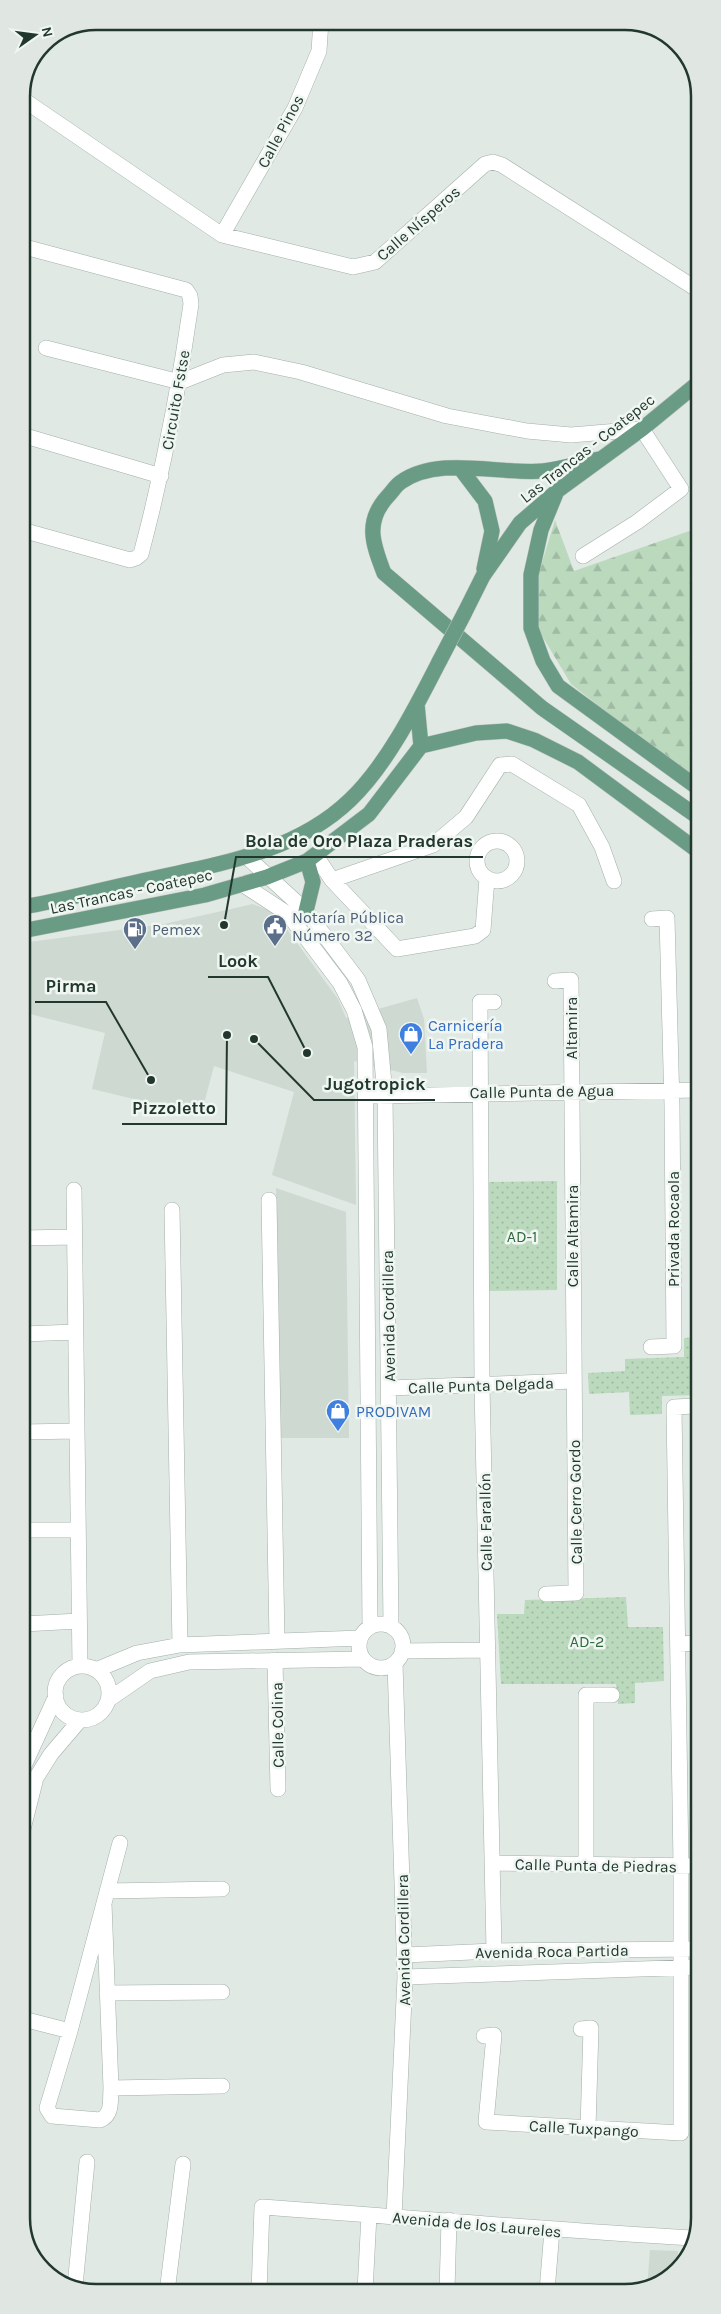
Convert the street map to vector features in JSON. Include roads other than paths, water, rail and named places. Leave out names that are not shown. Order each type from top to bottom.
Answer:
[{"type":"main road","name":"Las Trancas - Coatepec","points":[[30,905],[247,857],[283,843],[319,824],[350,800],[381,762],[417,704],[483,576],[520,523],[557,491],[642,429],[691,389]]},
{"type":"main road","points":[[599,459],[542,471],[460,468],[420,472],[400,482],[380,504],[372,523],[373,544],[384,573],[542,708],[691,809]]},
{"type":"main road","points":[[460,468],[485,501],[492,530],[483,576]]},
{"type":"main road","points":[[557,491],[541,530],[530,575],[531,628],[543,661],[558,686],[691,783]]},
{"type":"main road","points":[[417,704],[421,746],[476,734],[507,731],[534,740],[578,762],[691,846]]},
{"type":"main road","name":"Las Trancas - Coatepec","points":[[30,929],[205,894],[267,876],[312,859],[369,814],[421,746]]},
{"type":"main road","points":[[350,800],[358,800],[366,806],[369,814]]},
{"type":"main road","points":[[306,911],[313,882],[312,859]]},
{"type":"street","name":"Calle Pinos","points":[[222,236],[295,108],[319,52],[320,30]]},
{"type":"street","name":"Calle Nísperos","points":[[30,104],[158,194],[222,236],[353,267],[375,262],[485,164],[493,162],[502,165],[691,286]]},
{"type":"street","name":"Circuito Fstse","points":[[30,248],[186,290],[190,296],[191,304],[180,382],[161,476],[140,554],[130,560],[30,532]]},
{"type":"street","points":[[46,348],[180,382],[223,364],[254,362],[301,372],[447,416],[527,431],[571,435],[642,429],[681,490],[584,556]]},
{"type":"street","points":[[30,437],[161,476]]},
{"type":"street","points":[[332,880],[433,845],[466,816],[500,765],[512,764],[580,805],[602,847],[614,881]]},
{"type":"street","name":"Avenida Cordillera","points":[[247,857],[306,911],[358,980],[379,1029],[385,1095],[391,1626]]},
{"type":"street","points":[[312,859],[397,949],[476,936],[483,930],[487,878]]},
{"type":"street","name":"Avenida Cordillera","points":[[242,884],[288,914],[340,983],[354,1010],[364,1047],[366,1096],[365,1633]]},
{"type":"street","points":[[652,919],[667,918],[672,1089]]},
{"type":"street","name":"Altamira","points":[[555,981],[571,980],[572,1091]]},
{"type":"street","name":"Calle Farallón","points":[[494,1002],[480,1002],[482,1385],[494,1951]]},
{"type":"street","name":"Privada Rocaola","points":[[651,1347],[674,1346],[672,1089]]},
{"type":"street","name":"Calle Punta de Agua","points":[[385,1095],[691,1090]]},
{"type":"street","name":"Calle Altamira","points":[[572,1091],[573,1381]]},
{"type":"street","points":[[366,1096],[385,1095]]},
{"type":"street","points":[[74,1190],[80,1666]]},
{"type":"street","points":[[269,1200],[277,1641]]},
{"type":"street","points":[[172,1210],[180,1645]]},
{"type":"street","points":[[30,1238],[74,1237]]},
{"type":"street","points":[[30,1334],[76,1332]]},
{"type":"street","name":"Calle Punta Delgada","points":[[389,1388],[573,1381]]},
{"type":"street","name":"Calle Cerro Gordo","points":[[546,1594],[576,1593],[573,1381]]},
{"type":"street","points":[[680,1967],[681,1866],[674,1407],[691,1406]]},
{"type":"street","points":[[30,1432],[77,1432]]},
{"type":"street","points":[[30,1530],[78,1530]]},
{"type":"street","points":[[30,1624],[80,1621]]},
{"type":"street","points":[[96,1670],[137,1653],[180,1645],[277,1641],[365,1633],[376,1624],[391,1626],[401,1637],[399,1657],[389,1667],[374,1667],[363,1659],[360,1653],[365,1633]]},
{"type":"street","points":[[232,1643],[232,1661]]},
{"type":"street","points":[[678,1644],[691,1643]]},
{"type":"street","points":[[399,1657],[488,1650]]},
{"type":"street","name":"Avenida Cordillera","points":[[394,2216],[405,1977],[399,1657]]},
{"type":"street","points":[[56,1696],[58,1705],[64,1712],[80,1720],[90,1719],[98,1715],[108,1700],[150,1671],[189,1662],[363,1659]]},
{"type":"street","name":"Calle Colina","points":[[276,1660],[278,1789]]},
{"type":"street","points":[[30,1753],[56,1696],[59,1679],[72,1668],[80,1666],[96,1670],[107,1682],[108,1700]]},
{"type":"street","points":[[586,1866],[586,1695],[612,1695]]},
{"type":"street","points":[[30,1802],[36,1778],[51,1754],[80,1720]]},
{"type":"street","points":[[105,1897],[111,2088],[110,2113],[106,2118],[100,2120],[52,2116],[48,2113],[47,2108],[70,2031],[105,1897],[120,1843]]},
{"type":"street","name":"Calle Punta de Piedras","points":[[492,1863],[586,1866],[691,1866]]},
{"type":"street","points":[[105,1897],[222,1890]]},
{"type":"street","name":"Avenida Roca Partida","points":[[404,1955],[494,1951],[691,1949]]},
{"type":"street","name":"Calle Tuxpango","points":[[484,2036],[494,2035],[486,2102],[486,2122],[681,2133],[680,1967]]},
{"type":"street","name":"Avenida Roca Partida","points":[[405,1977],[691,1967]]},
{"type":"street","points":[[107,1993],[222,1992]]},
{"type":"street","points":[[30,2021],[70,2031]]},
{"type":"street","points":[[581,2029],[591,2028],[588,2128]]},
{"type":"street","points":[[111,2088],[222,2086]]},
{"type":"street","points":[[76,2281],[87,2162]]},
{"type":"street","points":[[168,2284],[183,2164]]},
{"type":"street","name":"Avenida de los Laureles","points":[[259,2284],[262,2207],[449,2220],[552,2230],[687,2238]]},
{"type":"street","points":[[365,2284],[369,2215]]},
{"type":"street","points":[[447,2284],[449,2220]]},
{"type":"street","points":[[548,2284],[552,2230]]},
{"type":"place","name":"Bola de Oro Plaza Praderas","points":[[224,925]]},
{"type":"place","name":"Notaría Pública Número 32","points":[[275,947]]},
{"type":"place","name":"Pemex","points":[[135,950]]},
{"type":"place","name":"Pizzoletto","points":[[227,1035]]},
{"type":"place","name":"Jugotropick","points":[[254,1039]]},
{"type":"place","name":"Look","points":[[307,1053]]},
{"type":"place","name":"Carnicería La Pradera","points":[[411,1055]]},
{"type":"place","name":"Pirma","points":[[151,1080]]},
{"type":"place","name":"PRODIVAM","points":[[338,1432]]},
{"type":"park label","name":"AD-1","points":[[522,1236]]},
{"type":"park label","name":"AD-2","points":[[587,1641]]}]
